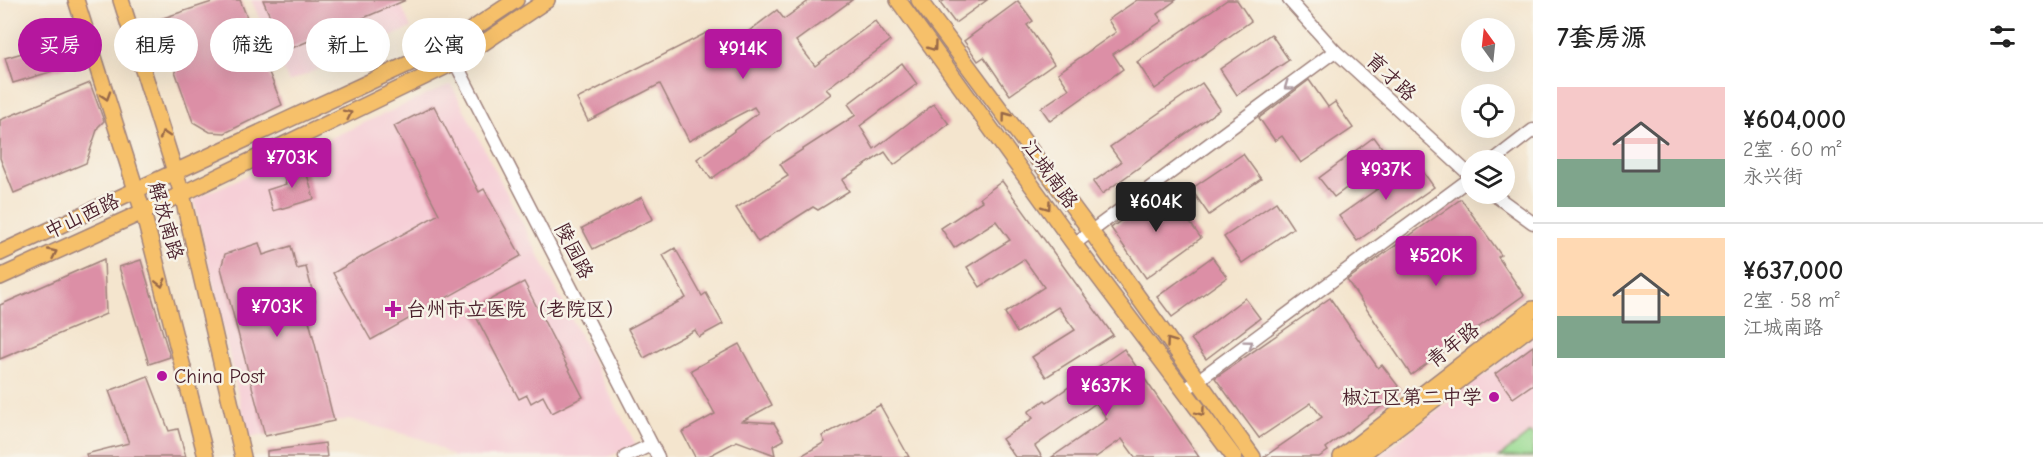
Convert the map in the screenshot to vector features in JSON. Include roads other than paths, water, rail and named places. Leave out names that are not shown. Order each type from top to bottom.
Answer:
[{"type":"main road","name":"解放南路","points":[[76,0],[143,212],[206,457]]},
{"type":"main road","name":"解放南路","points":[[121,0],[182,194],[243,457]]},
{"type":"main road","name":"中山西路","points":[[0,253],[447,46],[516,0]]},
{"type":"main road","name":"中山西路","points":[[486,41],[547,0]]},
{"type":"main road","name":"江城南路","points":[[898,0],[1074,244],[1234,457]]},
{"type":"main road","name":"江城南路","points":[[919,0],[1090,230],[1253,457]]},
{"type":"main road","name":"中山西路","points":[[0,277],[182,194],[434,72]]},
{"type":"main road","name":"青年路","points":[[1341,457],[1533,309]]},
{"type":"main road","points":[[1358,457],[1533,325]]},
{"type":"street","name":"育才路","points":[[1289,0],[1335,51],[1461,167]]},
{"type":"street","points":[[1074,244],[1335,51]]},
{"type":"street","name":"陵园路","points":[[460,72],[658,457]]},
{"type":"street","points":[[1507,150],[1533,130]]},
{"type":"street","points":[[1185,390],[1461,185]]},
{"type":"street","points":[[1507,204],[1533,223]]},
{"type":"street","points":[[625,457],[651,445]]},
{"type":"place","name":"台州市立医院（老院区）","points":[[393,309]]},
{"type":"place","name":"China Post","points":[[162,376]]},
{"type":"place","name":"椒江区第二中学","points":[[1494,397]]}]
